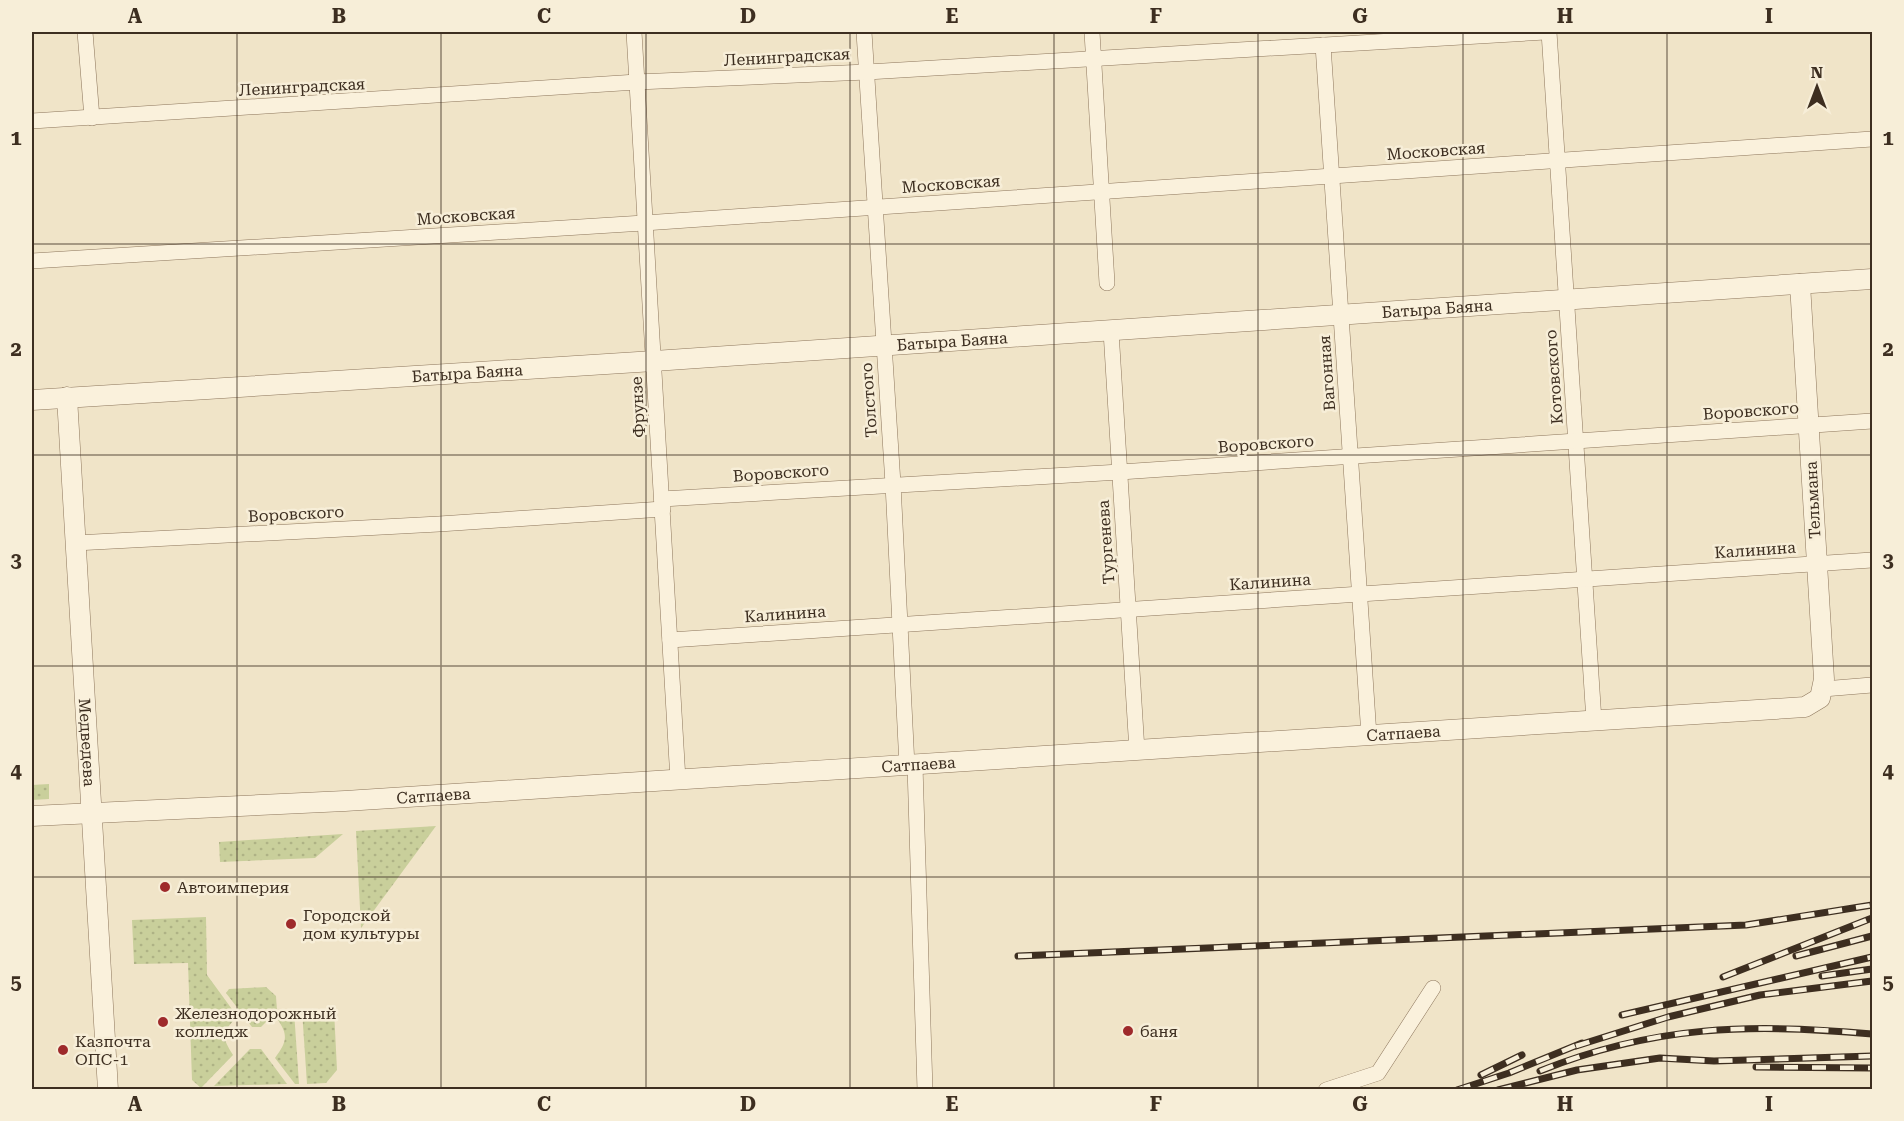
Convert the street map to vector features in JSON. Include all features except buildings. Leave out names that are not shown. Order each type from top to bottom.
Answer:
[{"type":"street","points":[[85,32],[92,118]]},
{"type":"street","name":"Фрунзе","points":[[634,32],[678,780]]},
{"type":"street","name":"Толстого","points":[[864,32],[900,625],[911,766],[926,1089]]},
{"type":"street","points":[[1092,32],[1107,283]]},
{"type":"street","name":"Ленинградская","points":[[32,121],[637,82],[867,72],[1547,32]]},
{"type":"street","name":"Котовского","points":[[1547,32],[1558,160],[1594,721]]},
{"type":"street","name":"Вагонная","points":[[1323,45],[1369,736]]},
{"type":"street","name":"Московская","points":[[32,261],[644,223],[1872,139]]},
{"type":"street","name":"Батыра Баяна","points":[[32,399],[654,361],[1872,279]]},
{"type":"street","name":"Тельмана","points":[[1800,284],[1823,689]]},
{"type":"street","name":"Тургенева","points":[[1111,331],[1137,751]]},
{"type":"street","name":"Медведева","points":[[67,397],[108,1089]]},
{"type":"street","name":"Воровского","points":[[75,543],[439,524],[893,484],[1120,472],[1872,421]]},
{"type":"street","name":"Калинина","points":[[670,640],[1872,560]]},
{"type":"street","points":[[1823,689],[1872,685]]},
{"type":"street","name":"Сатпаева","points":[[32,816],[345,801],[1805,707],[1820,698],[1823,689]]},
{"type":"street","points":[[1326,1089],[1378,1074],[1433,988]]},
{"type":"green space","points":[[49,784],[49,799],[32,800],[32,785]]},
{"type":"green space","points":[[436,826],[361,928],[356,831]]},
{"type":"green space","points":[[343,834],[315,858],[220,862],[219,842]]},
{"type":"green space","points":[[206,917],[207,975],[237,1016],[225,1034],[226,1043],[233,1055],[201,1088],[192,1080],[188,963],[134,964],[132,920]]},
{"type":"green space","points":[[266,987],[276,996],[277,1011],[261,1027],[252,1027],[226,993],[229,989]]},
{"type":"green space","points":[[302,1010],[334,1010],[337,1070],[326,1083],[307,1084]]},
{"type":"green space","points":[[287,1011],[294,1011],[299,1084],[295,1084],[275,1058],[285,1039],[284,1031],[278,1020]]},
{"type":"green space","points":[[250,1049],[261,1049],[287,1084],[214,1086]]},
{"type":"railway","points":[[1018,956],[1746,925],[1872,905]]},
{"type":"railway","points":[[1723,977],[1872,918]]},
{"type":"railway","points":[[1796,956],[1872,936]]},
{"type":"railway","points":[[1622,1015],[1872,957]]},
{"type":"railway","points":[[1822,976],[1872,969]]},
{"type":"railway","points":[[1576,1046],[1668,1017],[1760,995],[1872,981]]},
{"type":"railway","points":[[1540,1071],[1623,1044],[1704,1031],[1786,1029],[1872,1034]]},
{"type":"railway","points":[[1457,1090],[1509,1073],[1582,1043]]},
{"type":"railway","points":[[1481,1075],[1522,1055]]},
{"type":"railway","points":[[1498,1090],[1577,1070],[1660,1058],[1714,1061],[1872,1056]]},
{"type":"railway","points":[[1756,1067],[1872,1068]]},
{"type":"place","name":"Автоимперия","points":[[165,887]]},
{"type":"place","name":"Городской дом культуры","points":[[291,924]]},
{"type":"place","name":"Железнодорожный колледж","points":[[163,1022]]},
{"type":"place","name":"баня","points":[[1128,1031]]},
{"type":"place","name":"Казпочта ОПС-1","points":[[63,1050]]}]
